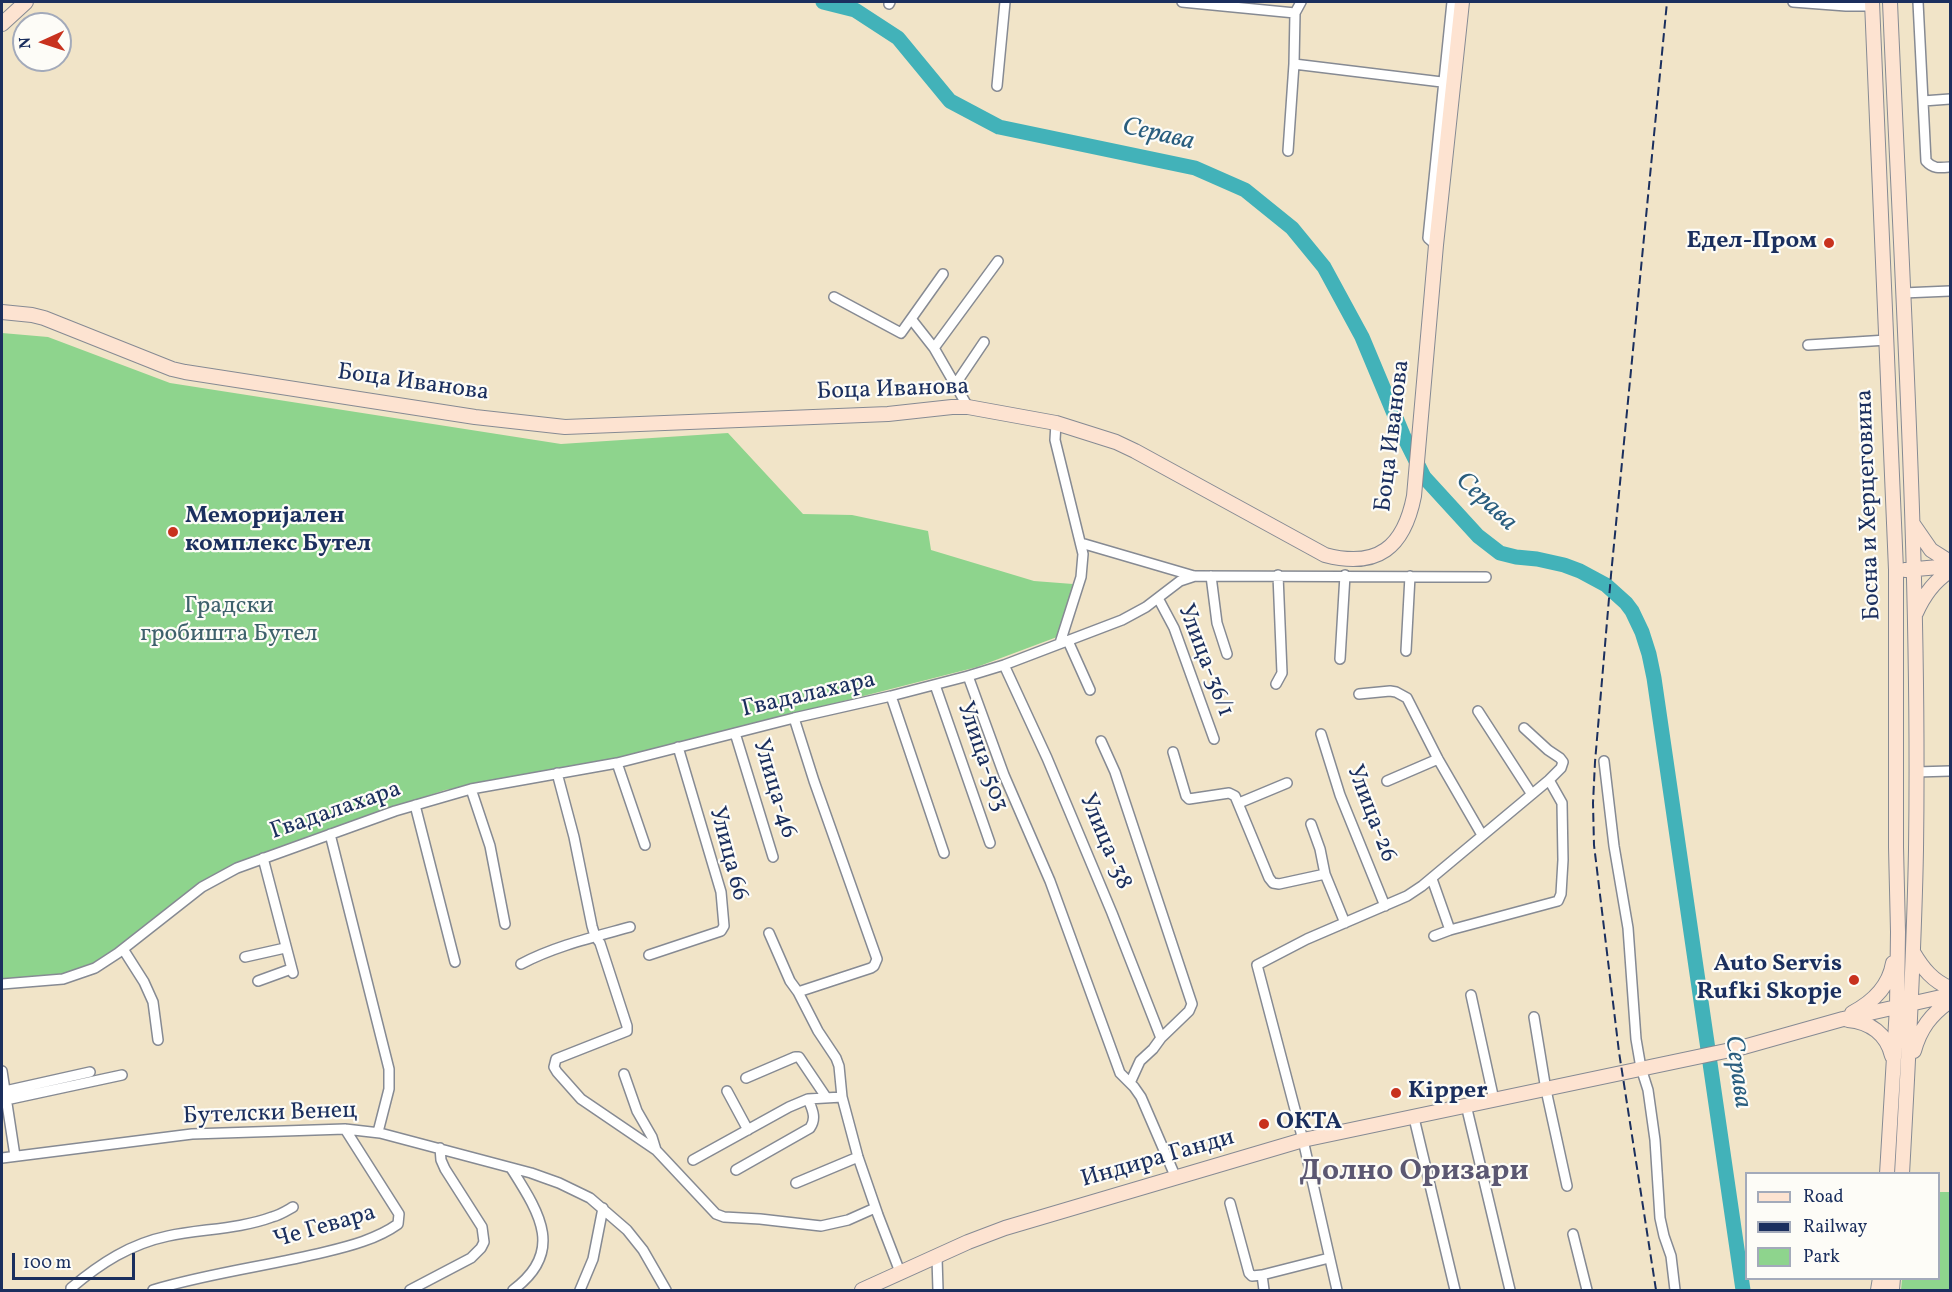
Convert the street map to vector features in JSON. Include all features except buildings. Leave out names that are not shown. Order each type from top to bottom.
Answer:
[{"type":"street","points":[[2,24],[26,2]]},
{"type":"street","points":[[997,86],[1005,2]]},
{"type":"street","points":[[1182,2],[1295,13]]},
{"type":"street","points":[[1287,151],[1294,64],[1295,13],[1301,2]]},
{"type":"street","points":[[1294,64],[1449,82],[1452,2]]},
{"type":"street","name":"Боца Иванова","points":[[2,312],[44,318],[172,369],[185,372],[475,417],[565,427],[888,414],[968,407],[1056,423],[1092,433],[1135,451],[1325,555],[1348,560],[1364,559],[1384,551],[1399,538],[1410,516],[1414,496],[1449,82],[1462,2]]},
{"type":"street","points":[[1793,2],[1846,6],[1872,4]]},
{"type":"street","name":"Босна и Херцеговина","points":[[1890,2],[1915,617],[1916,772],[1908,1077]]},
{"type":"street","points":[[1918,2],[1926,161],[1930,166],[1936,168],[1950,167]]},
{"type":"street","name":"Босна и Херцеговина","points":[[1872,4],[1896,570],[1897,1007],[1887,1172]]},
{"type":"street","points":[[1923,101],[1950,99]]},
{"type":"street","points":[[934,348],[998,261]]},
{"type":"street","points":[[834,297],[901,333],[943,274]]},
{"type":"street","points":[[1903,293],[1950,291]]},
{"type":"street","points":[[912,320],[934,348],[968,407]]},
{"type":"street","points":[[1808,345],[1887,340]]},
{"type":"street","points":[[955,385],[984,342]]},
{"type":"street","points":[[1056,423],[1057,447],[1083,554],[1081,577],[1064,642],[1090,690]]},
{"type":"street","points":[[1911,522],[1931,550],[1950,566]]},
{"type":"street","points":[[1081,543],[1195,576]]},
{"type":"street","points":[[1356,575],[1364,559]]},
{"type":"street","points":[[1896,570],[1950,566]]},
{"type":"street","points":[[1915,617],[1921,601],[1950,566]]},
{"type":"street","points":[[1276,684],[1282,673],[1278,575]]},
{"type":"street","points":[[1340,659],[1345,575]]},
{"type":"street","name":"Гвадалахара","points":[[2,984],[50,981],[70,977],[104,963],[202,887],[237,868],[330,834],[471,789],[617,763],[968,676],[1122,621],[1146,608],[1180,581],[1195,576],[1486,577]]},
{"type":"street","points":[[1211,576],[1216,623],[1227,654]]},
{"type":"street","points":[[1406,651],[1410,576]]},
{"type":"street","name":"Улица-36/1","points":[[1158,598],[1174,628],[1214,739]]},
{"type":"street","name":"Улица-38","points":[[1004,665],[1047,758],[1161,1038]]},
{"type":"street","points":[[968,676],[1004,775],[1050,881],[1119,1073],[1141,1097],[1176,1178]]},
{"type":"street","name":"Улица-503","points":[[935,685],[990,843]]},
{"type":"street","points":[[1359,694],[1390,691],[1407,698],[1438,759],[1482,835]]},
{"type":"street","points":[[891,696],[944,854]]},
{"type":"street","points":[[1478,711],[1531,794]]},
{"type":"street","points":[[794,718],[877,959],[871,968],[798,992]]},
{"type":"street","points":[[1337,1290],[1303,1140],[1257,965],[1307,939],[1407,896],[1432,879],[1549,780],[1561,768],[1563,762],[1524,728]]},
{"type":"street","name":"Улица-46","points":[[735,733],[773,857]]},
{"type":"street","name":"Улица-26","points":[[1321,734],[1340,795],[1385,906]]},
{"type":"street","points":[[1101,741],[1115,772],[1192,1004],[1189,1011],[1140,1061],[1130,1083]]},
{"type":"street","name":"Улица 66","points":[[649,955],[721,931],[724,926],[721,892],[678,747]]},
{"type":"street","points":[[1173,752],[1186,796],[1189,799],[1232,794],[1239,803],[1270,881],[1279,884],[1325,874]]},
{"type":"street","points":[[1387,781],[1438,759]]},
{"type":"street","points":[[1604,761],[1614,846],[1628,928],[1633,1007],[1641,1068],[1648,1090],[1655,1140],[1660,1218],[1671,1256],[1675,1290]]},
{"type":"street","points":[[617,763],[645,845]]},
{"type":"street","points":[[1916,772],[1950,771]]},
{"type":"street","points":[[557,773],[574,837],[595,936],[600,943],[626,1017],[627,1031],[556,1059],[554,1066],[561,1078],[581,1099],[656,1150],[716,1214],[724,1217],[821,1226],[848,1220],[875,1208]]},
{"type":"street","points":[[1434,936],[1558,901],[1562,894],[1562,803],[1549,780]]},
{"type":"street","points":[[1239,803],[1287,783]]},
{"type":"street","points":[[471,789],[492,855],[505,924]]},
{"type":"street","points":[[415,805],[455,962]]},
{"type":"street","points":[[1311,824],[1320,849],[1325,874],[1345,923]]},
{"type":"street","points":[[330,834],[389,1069],[389,1089],[378,1132]]},
{"type":"street","name":"Гвадалахара","points":[[258,981],[292,971],[263,858]]},
{"type":"street","points":[[1432,879],[1450,930]]},
{"type":"street","points":[[520,963],[595,936],[630,927]]},
{"type":"street","points":[[1843,1019],[1872,1001],[1883,989],[1893,966],[1898,932]]},
{"type":"street","points":[[769,933],[783,969],[836,1058],[840,1072],[842,1097],[858,1156],[900,1272]]},
{"type":"street","points":[[245,957],[285,948]]},
{"type":"street","points":[[123,949],[144,982],[153,1002],[158,1040]]},
{"type":"street","points":[[1913,952],[1931,977],[1950,988]]},
{"type":"street","points":[[1471,995],[1494,1100]]},
{"type":"street","name":"Индира Ганди","points":[[862,1290],[968,1242],[1005,1228],[1303,1140],[1697,1057],[1843,1019],[1950,995]]},
{"type":"street","points":[[1902,1172],[1908,1077],[1917,1039],[1924,1024],[1937,1010],[1950,1001]]},
{"type":"street","points":[[1534,1017],[1546,1090],[1567,1186]]},
{"type":"street","points":[[1843,1019],[1871,1026],[1882,1035],[1890,1047],[1894,1061]]},
{"type":"street","points":[[746,1078],[795,1057],[799,1058],[826,1096]]},
{"type":"street","points":[[2,1071],[15,1156]]},
{"type":"street","points":[[5,1096],[90,1072]]},
{"type":"street","points":[[624,1074],[637,1111],[652,1137],[656,1150]]},
{"type":"street","points":[[5,1096],[122,1075]]},
{"type":"street","points":[[727,1091],[748,1130]]},
{"type":"street","points":[[693,1160],[789,1107],[808,1099],[826,1096],[842,1097]]},
{"type":"street","points":[[736,1170],[810,1128],[814,1122],[814,1116],[808,1099]]},
{"type":"street","points":[[1466,1105],[1510,1290]]},
{"type":"street","points":[[1414,1118],[1455,1290]]},
{"type":"street","name":"Бутелски Венец","points":[[2,1158],[192,1134],[345,1129],[378,1132],[531,1173],[590,1198],[627,1230],[643,1250],[666,1290]]},
{"type":"street","name":"Че Гевара","points":[[153,1290],[350,1245],[388,1232],[398,1224],[399,1214],[345,1129]]},
{"type":"street","points":[[410,1290],[471,1258],[481,1248],[483,1242],[482,1227],[445,1169],[441,1160],[440,1148]]},
{"type":"street","points":[[796,1183],[858,1156]]},
{"type":"street","points":[[511,1168],[543,1226],[540,1256],[532,1272],[513,1290]]},
{"type":"street","points":[[1230,1203],[1249,1273],[1252,1276],[1329,1258]]},
{"type":"street","name":"Че Гевара","points":[[70,1290],[97,1267],[126,1250],[146,1242],[176,1234],[267,1219],[293,1207]]},
{"type":"street","points":[[580,1290],[592,1260],[603,1208]]},
{"type":"street","points":[[1573,1234],[1587,1290]]},
{"type":"street","points":[[936,1258],[938,1290]]},
{"type":"street","points":[[1262,1275],[1264,1290]]},
{"type":"green space","name":"Градски гробишта Бутел","points":[[2,333],[48,337],[170,383],[561,444],[728,433],[803,514],[852,515],[928,531],[931,550],[1034,581],[1073,584],[1057,637],[977,667],[597,764],[445,790],[323,831],[234,865],[103,960],[73,973],[2,980]]},
{"type":"green space","points":[[1940,1192],[1950,1192],[1950,1290],[1901,1290],[1902,1280],[1940,1280]]},
{"type":"waterway","name":"Серава","points":[[823,2],[855,10],[898,38],[950,101],[999,127],[1195,168],[1245,190],[1292,228],[1324,267],[1362,337],[1403,435],[1424,477],[1478,536],[1500,553],[1564,565],[1580,571],[1606,585],[1632,611],[1642,632],[1654,678],[1743,1290]]},
{"type":"railway","points":[[1656,1290],[1619,1052],[1594,845],[1593,803],[1611,575],[1667,2]]},
{"type":"place","name":"Едел-Пром","points":[[1829,243]]},
{"type":"place","name":"Меморијален комплекс Бутел","points":[[173,532]]},
{"type":"place","name":"Auto Servis Rufki Skopje","points":[[1854,980]]},
{"type":"place","name":"Kipper","points":[[1396,1093]]},
{"type":"place","name":"ОКТА","points":[[1264,1124]]},
{"type":"district","name":"Долно Оризари","points":[[1414,1173]]}]
